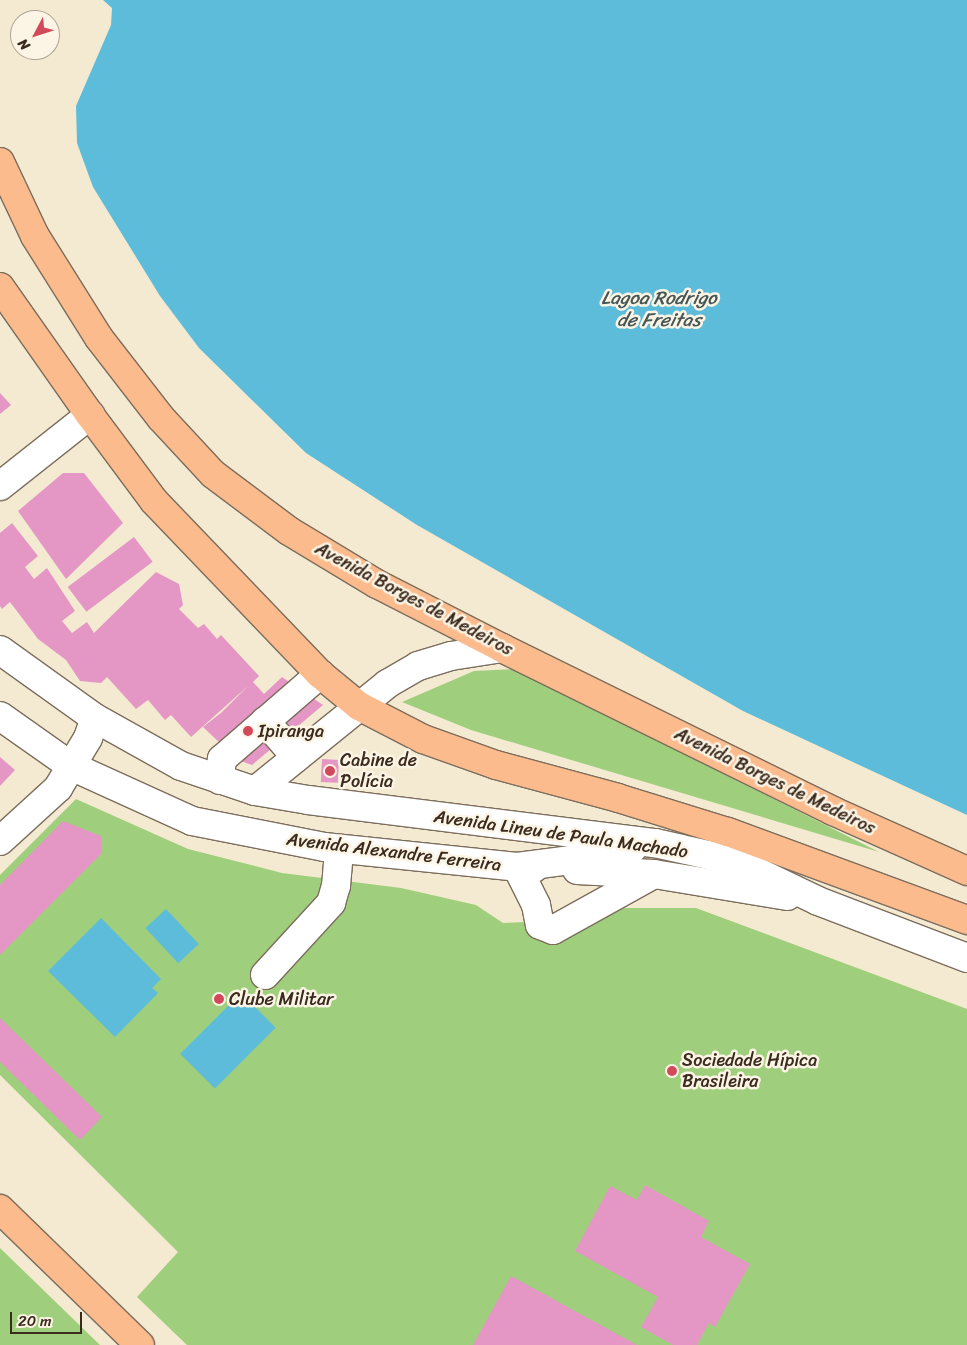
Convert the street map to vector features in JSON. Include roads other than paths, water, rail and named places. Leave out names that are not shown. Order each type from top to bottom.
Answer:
[{"type":"main road","name":"Avenida Borges de Medeiros","points":[[0,162],[35,236],[99,338],[161,418],[213,474],[297,536],[378,584],[502,648],[833,811],[967,871]]},
{"type":"main road","points":[[0,287],[90,415],[154,501],[320,674],[359,706],[423,739],[496,765],[618,798],[728,832],[967,920]]},
{"type":"main road","points":[[0,1209],[140,1345]]},
{"type":"street","points":[[0,486],[90,415]]},
{"type":"street","points":[[0,650],[95,718],[181,766],[255,791],[387,684],[418,666],[451,656],[502,648]]},
{"type":"street","points":[[220,780],[222,759],[320,674]]},
{"type":"street","name":"Avenida Alexandre Ferreira","points":[[0,716],[71,766],[192,821],[338,849],[517,867],[654,874],[818,901]]},
{"type":"street","points":[[0,841],[58,788],[88,738],[95,718]]},
{"type":"street","points":[[265,721],[296,757]]},
{"type":"street","name":"Avenida Lineu de Paula Machado","points":[[255,791],[308,800],[655,843],[735,861],[818,901],[967,958]]},
{"type":"street","name":"Avenida Alexandre Ferreira","points":[[517,867],[579,859],[655,843],[728,832]]},
{"type":"street","points":[[265,975],[331,903],[336,886],[338,849]]},
{"type":"street","points":[[517,867],[536,905],[540,925],[553,930],[654,874]]},
{"type":"water","name":"Lagoa Rodrigo de Freitas","points":[[103,0],[967,0],[967,815],[743,711],[417,525],[306,453],[199,348],[160,296],[93,187],[77,143],[76,106],[111,25],[112,8]]},
{"type":"water","points":[[166,909],[199,944],[178,963],[146,928]]},
{"type":"water","points":[[101,918],[161,979],[152,988],[158,993],[115,1037],[48,971]]},
{"type":"water","points":[[241,993],[276,1028],[215,1088],[180,1054]]},
{"type":"place","name":"Ipiranga","points":[[248,731]]},
{"type":"place","name":"Cabine de Polícia","points":[[330,771]]},
{"type":"place","name":"Clube Militar","points":[[219,999]]},
{"type":"place","name":"Sociedade Hípica Brasileira","points":[[672,1071]]}]
